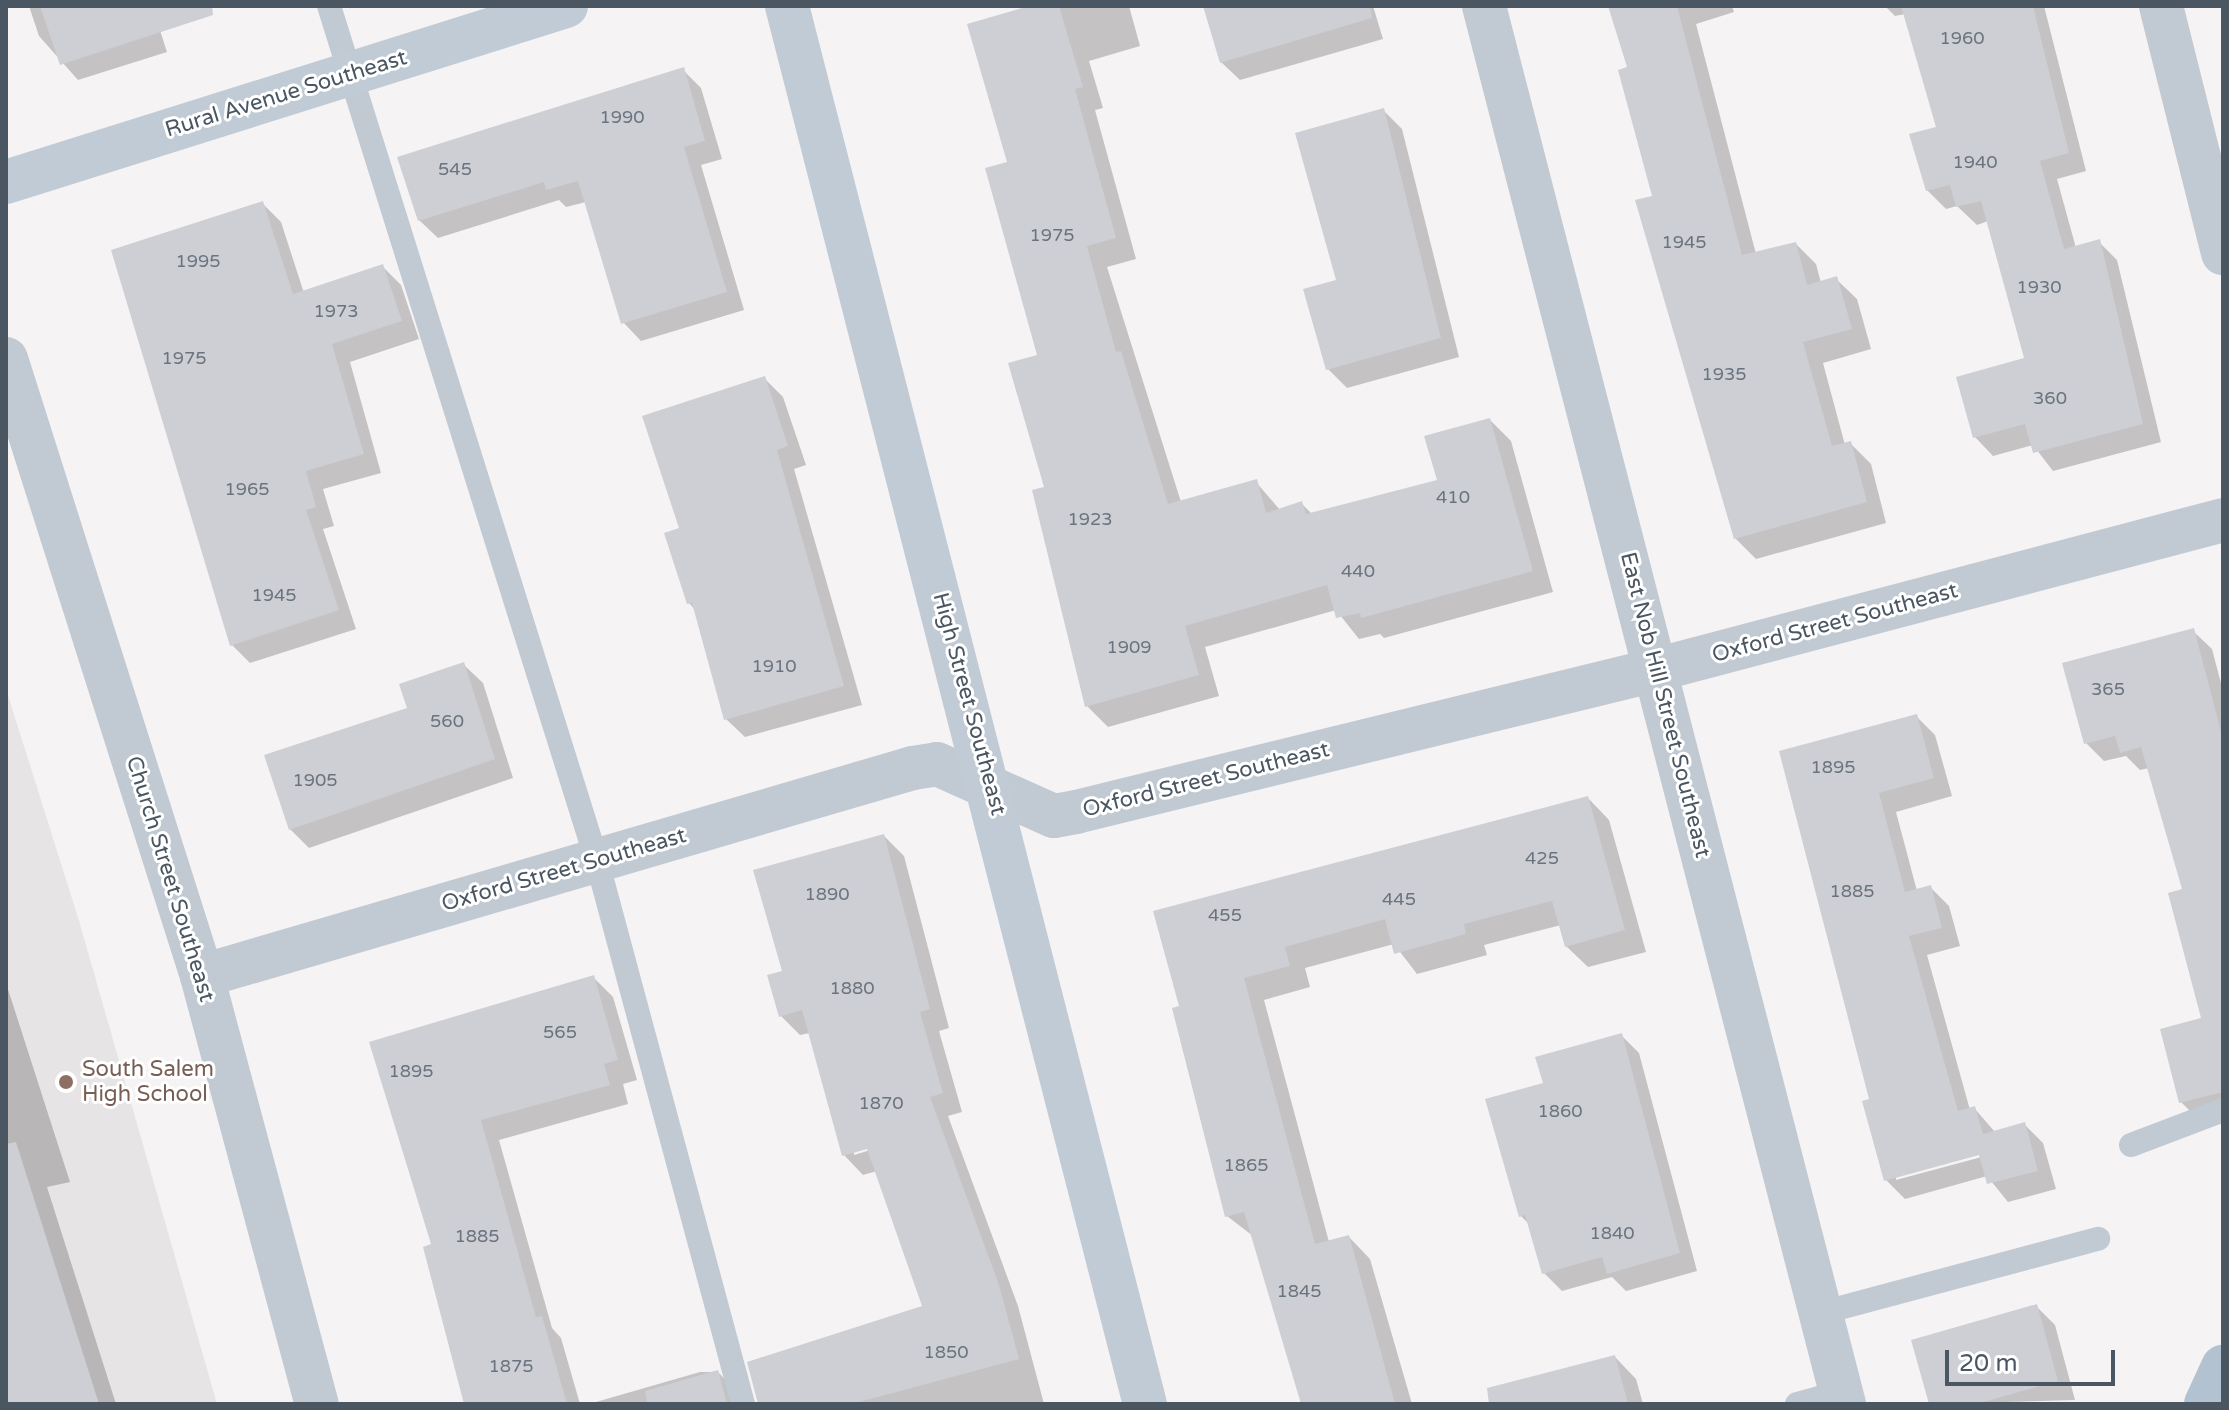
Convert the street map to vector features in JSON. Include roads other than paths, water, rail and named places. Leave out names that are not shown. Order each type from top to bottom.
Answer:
[{"type":"main road","points":[[2206,1404],[2223,1367]]},
{"type":"street","name":"Rural Avenue Southeast","points":[[6,182],[566,6]]},
{"type":"street","name":"High Street Southeast","points":[[787,6],[992,792],[1145,1404]]},
{"type":"street","name":"East Nob Hill Street Southeast","points":[[1484,6],[1843,1398]]},
{"type":"street","points":[[2161,6],[2223,253]]},
{"type":"street","name":"Church Street Southeast","points":[[6,359],[202,976],[317,1404]]},
{"type":"street","name":"Oxford Street Southeast","points":[[202,976],[925,766],[937,764],[992,792],[1054,816],[1076,812],[1655,670],[2223,520]]},
{"type":"lane","points":[[329,6],[597,861],[743,1404]]},
{"type":"lane","points":[[2131,1145],[2223,1110]]},
{"type":"lane","points":[[1821,1313],[2098,1239]]},
{"type":"lane","points":[[1797,1404],[1843,1398]]},
{"type":"place","name":"South Salem High School","points":[[66,1082]]}]
